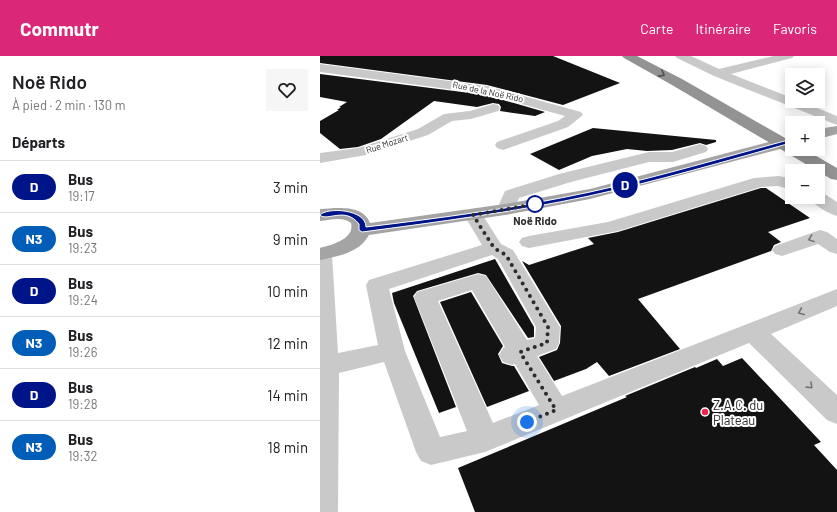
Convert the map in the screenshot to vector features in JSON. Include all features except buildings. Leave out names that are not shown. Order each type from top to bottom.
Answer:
[{"type":"highway","points":[[628,56],[677,82],[837,175]]},
{"type":"highway","points":[[649,56],[785,130]]},
{"type":"highway","points":[[825,153],[837,159]]},
{"type":"main road","points":[[825,133],[837,130]]},
{"type":"main road","points":[[362,230],[473,215],[611,188],[670,174],[785,143]]},
{"type":"main road","points":[[320,215],[341,213],[351,214],[358,218],[362,223],[362,230],[353,242],[344,248],[321,254]]},
{"type":"street","points":[[681,56],[718,73],[837,121]]},
{"type":"street","points":[[718,73],[762,58],[788,56]]},
{"type":"street","name":"Rue de la Noë Rido","points":[[320,68],[487,90],[576,115],[563,124],[503,145]]},
{"type":"street","name":"Rue Mozart","points":[[320,158],[360,152],[423,132],[449,117],[471,115],[493,108]]},
{"type":"street","points":[[506,209],[511,195],[558,180],[649,157],[673,157],[700,149]]},
{"type":"street","points":[[529,242],[612,227],[760,182],[779,181],[785,182]]},
{"type":"street","points":[[825,202],[837,210]]},
{"type":"street","points":[[473,215],[494,248],[506,255],[548,327],[547,343],[516,353]]},
{"type":"street","points":[[782,250],[820,236],[837,248]]},
{"type":"street","points":[[494,248],[377,285],[392,351],[431,452],[484,439],[837,297]]},
{"type":"street","points":[[321,254],[323,366],[322,512]]},
{"type":"street","points":[[484,439],[425,297],[478,281],[516,353],[556,410]]},
{"type":"street","points":[[753,332],[837,412]]},
{"type":"street","points":[[323,366],[392,351]]},
{"type":"bus line","name":"D","points":[[320,215],[329,213],[351,214],[358,218],[362,223],[362,230],[473,215],[589,194],[785,143]]},
{"type":"place","name":"Noë Rido","points":[[535,204]]},
{"type":"place","name":"Z.A.C. du Plateau","points":[[705,412]]},
{"type":"route","points":[[527,422],[556,410],[520,352],[547,343],[548,327],[506,255],[494,248],[473,215],[535,204]]}]
